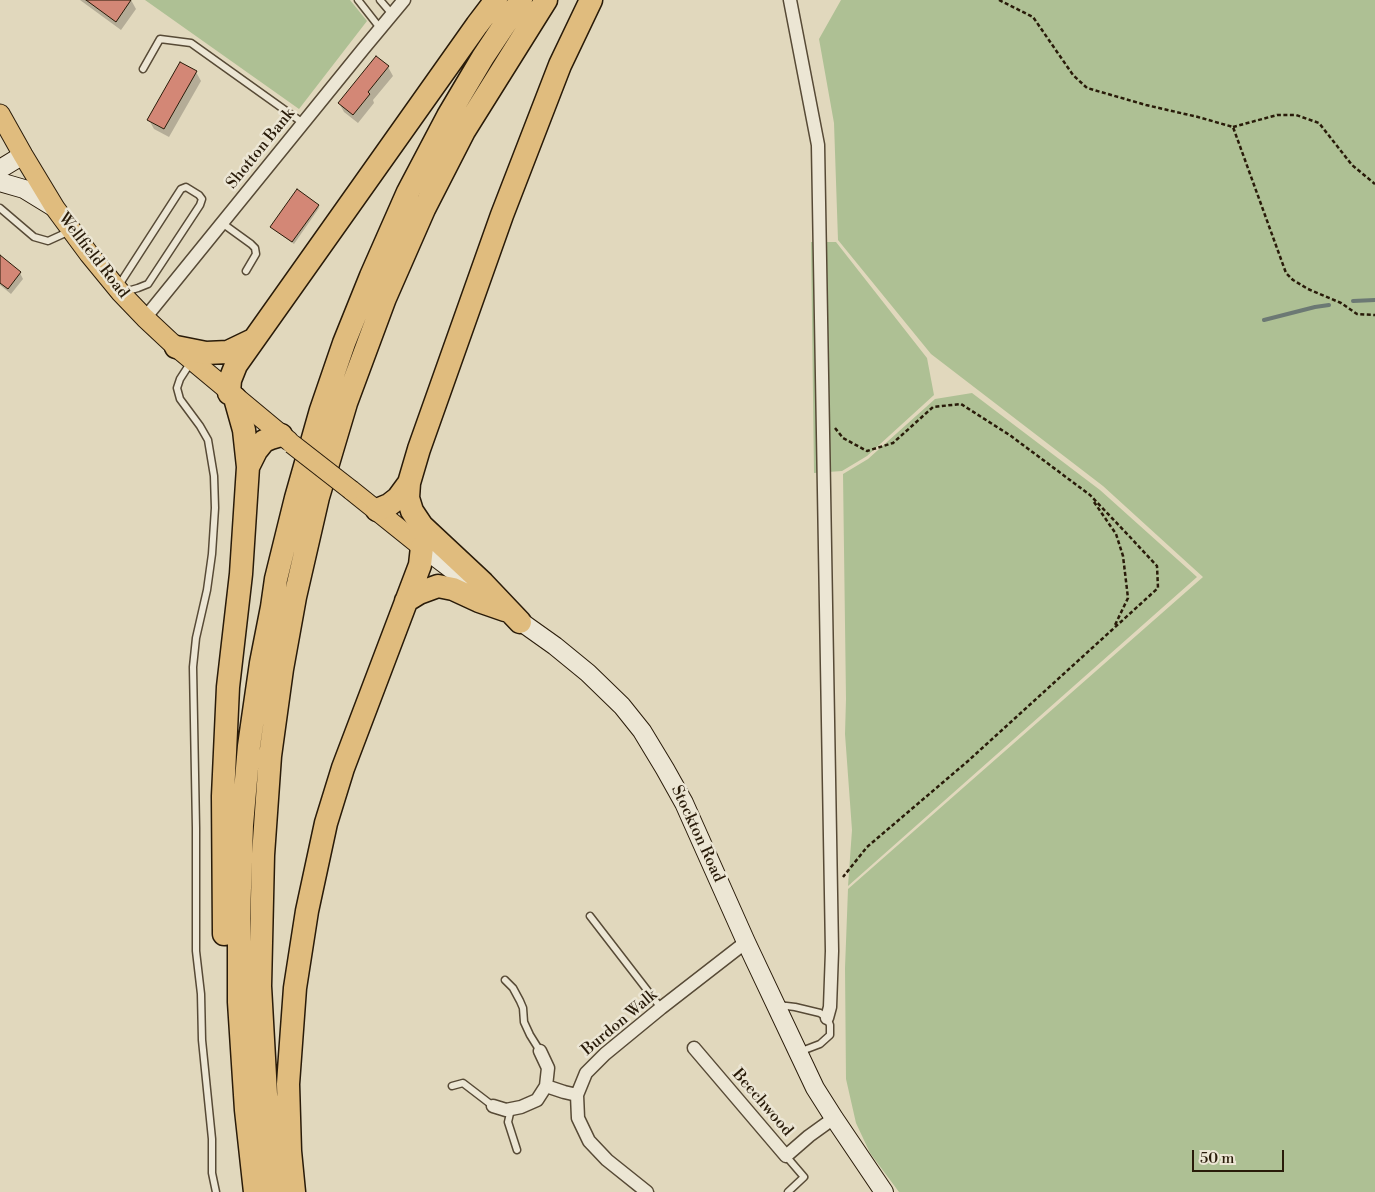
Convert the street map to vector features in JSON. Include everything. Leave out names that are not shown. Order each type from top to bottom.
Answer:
[{"type":"highway","points":[[246,1110],[232,1061],[224,952],[223,796],[228,687],[241,574],[248,467],[244,430],[232,395],[230,380],[236,365],[253,340],[477,24],[496,0]]},
{"type":"highway","points":[[255,1192],[246,1110],[239,1002],[242,825],[249,746],[276,579],[321,410],[344,343],[378,259],[408,192],[448,116],[483,57],[521,0]]},
{"type":"highway","points":[[277,1192],[266,1094],[260,986],[263,855],[270,756],[282,669],[297,588],[318,497],[343,412],[385,298],[424,209],[464,131],[546,0]]},
{"type":"highway","points":[[513,616],[483,583],[422,526],[412,512],[408,498],[409,483],[419,449],[502,215],[560,65],[590,0]]},
{"type":"highway","points":[[184,354],[228,352],[253,340]]},
{"type":"highway","points":[[248,467],[256,451],[264,441],[271,438],[287,439]]},
{"type":"highway","points":[[377,510],[389,505],[398,498],[409,483]]},
{"type":"highway","points":[[294,1192],[290,1151],[288,1084],[295,988],[307,911],[326,823],[340,777],[420,565],[422,547]]},
{"type":"highway","points":[[406,601],[419,593],[438,586],[453,589],[513,616]]},
{"type":"main road","points":[[0,114],[55,208]]},
{"type":"main road","points":[[0,170],[23,155]]},
{"type":"main road","name":"Wellfield Road","points":[[0,182],[24,189],[55,208],[119,291],[145,318],[232,395],[422,547]]},
{"type":"main road","name":"Stockton Road","points":[[422,547],[555,646],[588,673],[622,706],[642,731],[684,803],[746,942],[815,1088],[884,1192]]},
{"type":"street","name":"Shotton Bank","points":[[145,318],[404,0]]},
{"type":"street","points":[[790,0],[818,146],[832,951],[830,1007],[827,1018]]},
{"type":"street","name":"Burdon Walk","points":[[647,1192],[607,1160],[589,1141],[578,1118],[578,1095],[586,1073],[598,1060],[661,1008],[746,942]]},
{"type":"street","name":"Beechwood","points":[[694,1048],[786,1156],[834,1118]]},
{"type":"street","points":[[492,1106],[506,1110],[521,1107],[537,1100],[546,1086],[548,1068],[540,1051]]},
{"type":"street","points":[[546,1086],[578,1095]]},
{"type":"lane","points":[[358,0],[380,28]]},
{"type":"lane","points":[[380,0],[392,14]]},
{"type":"lane","points":[[144,69],[160,39],[191,44],[303,123]]},
{"type":"lane","points":[[186,187],[199,195],[202,199],[200,205],[148,284],[138,288],[119,291],[182,189],[186,187]]},
{"type":"lane","points":[[0,208],[34,236],[48,241],[71,231]]},
{"type":"lane","points":[[222,223],[255,248],[256,254],[246,270]]},
{"type":"lane","points":[[184,354],[177,388],[180,399],[208,440],[214,476],[212,554],[207,590],[196,638],[193,667],[196,951],[201,994],[202,1040],[212,1138],[212,1172],[216,1192]]},
{"type":"lane","points":[[590,916],[661,1008]]},
{"type":"lane","points":[[505,980],[513,988],[520,1001],[524,1022],[540,1051]]},
{"type":"lane","points":[[776,1005],[820,1013],[827,1018],[830,1025],[830,1035],[820,1044],[797,1052]]},
{"type":"lane","points":[[452,1086],[463,1084],[492,1106]]},
{"type":"lane","points":[[512,1109],[508,1122],[517,1150]]},
{"type":"lane","points":[[786,1156],[804,1177],[788,1192]]},
{"type":"path","points":[[999,0],[1033,17],[1073,75],[1087,88],[1233,127],[1276,115],[1296,115],[1319,123],[1352,165],[1375,184]]},
{"type":"path","points":[[1233,127],[1286,273],[1293,280],[1308,289],[1341,303],[1358,314],[1375,314]]},
{"type":"path","points":[[823,413],[843,438],[867,451],[893,443],[933,407],[961,404],[1011,436],[1090,495],[1157,566],[1158,588],[968,761],[867,847],[831,892]]},
{"type":"path","points":[[1090,495],[1116,534],[1122,556],[1128,598],[1115,627]]},
{"type":"green space","points":[[145,0],[350,0],[367,21],[299,109]]},
{"type":"green space","points":[[841,0],[1375,0],[1375,1192],[899,1192],[870,1153],[856,1123],[846,1079],[845,968],[848,889],[1203,577],[1103,486],[931,354],[838,240],[834,123],[819,39]]},
{"type":"green space","points":[[811,242],[836,242],[927,358],[934,395],[867,456],[842,471],[814,473]]},
{"type":"green space","points":[[972,393],[1100,490],[1197,577],[848,886],[852,830],[845,734],[843,474],[868,459],[935,399]]},
{"type":"building","points":[[86,0],[131,0],[116,22]]},
{"type":"building","points":[[376,56],[389,66],[368,92],[370,94],[353,115],[338,103]]},
{"type":"building","points":[[180,62],[197,71],[164,129],[147,120]]},
{"type":"building","points":[[297,189],[319,205],[292,242],[270,227]]},
{"type":"building","points":[[0,255],[21,272],[8,289],[0,283]]},
{"type":"waterway","points":[[1353,301],[1375,300]]},
{"type":"waterway","points":[[1264,320],[1329,305]]}]
